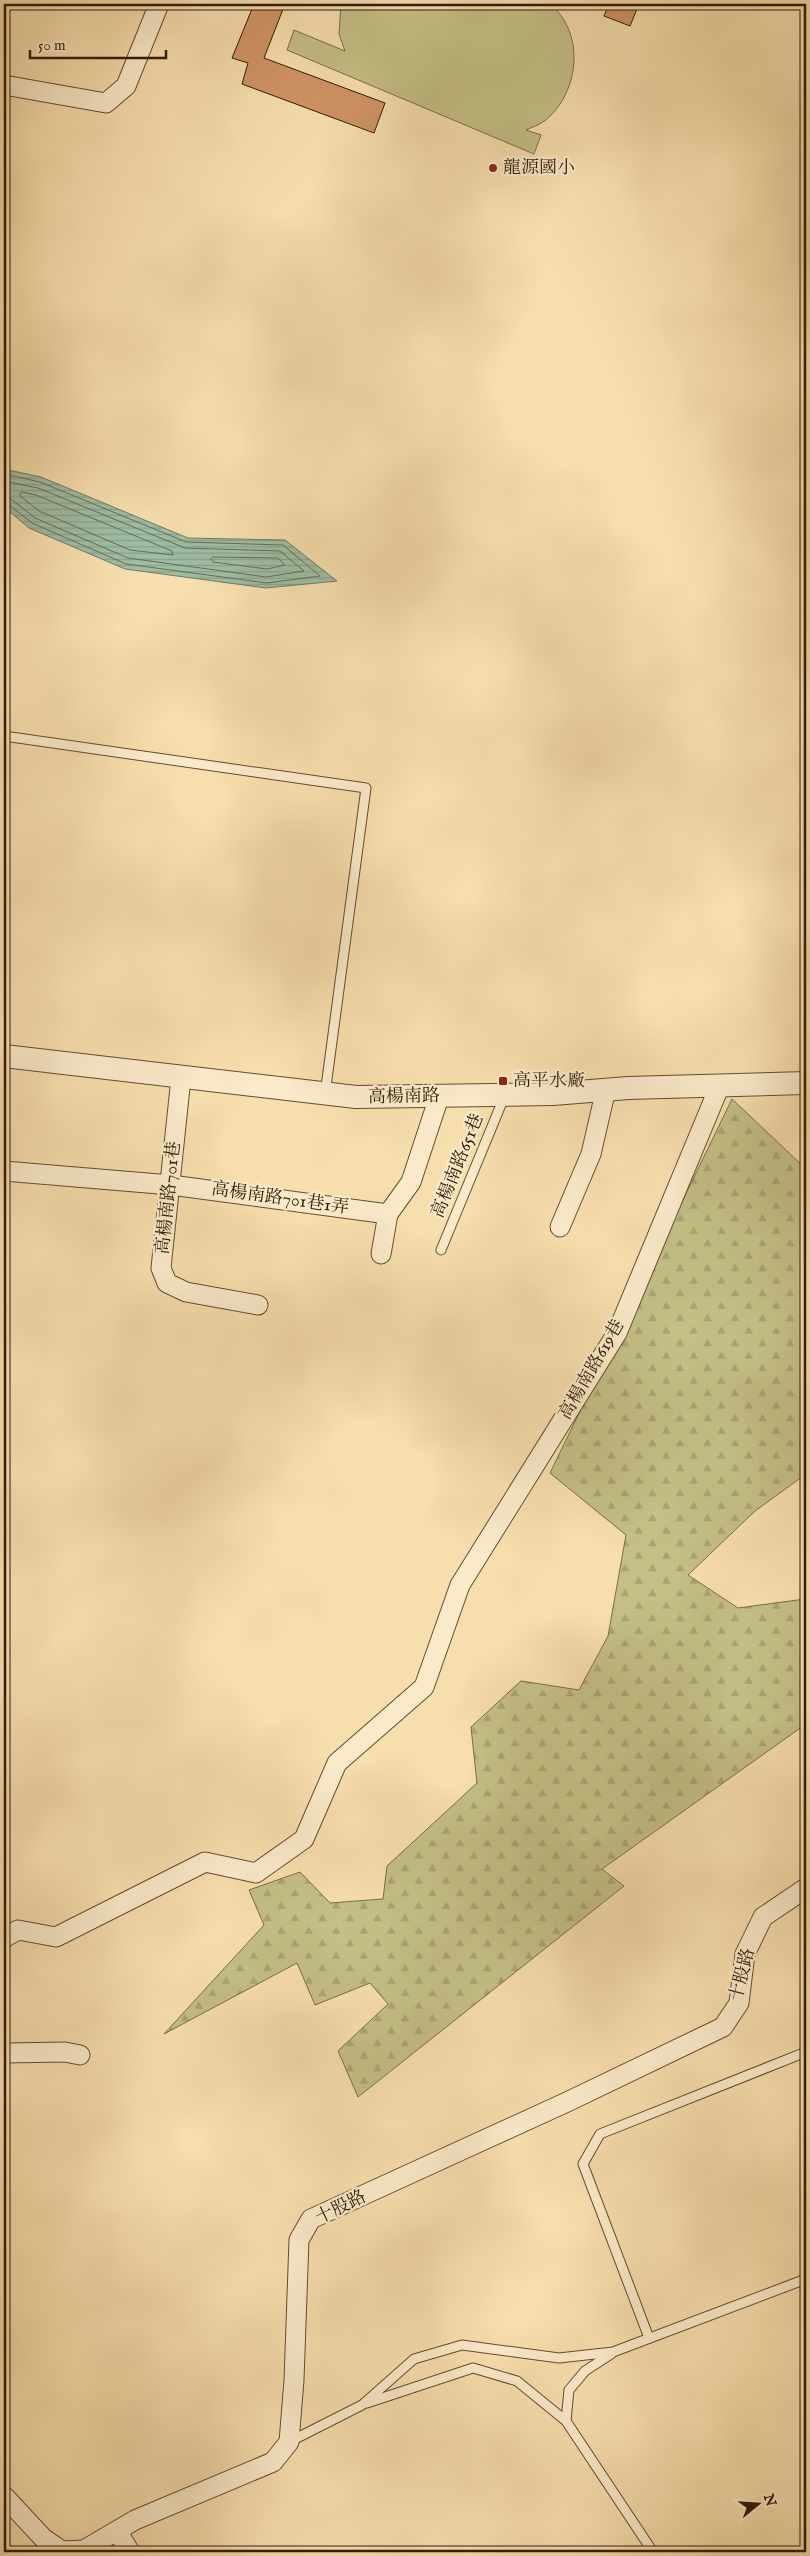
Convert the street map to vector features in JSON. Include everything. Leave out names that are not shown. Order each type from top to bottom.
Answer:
[{"type":"street","points":[[4,85],[106,103],[126,86],[159,4]]},
{"type":"street","name":"高楊南路","points":[[4,1056],[356,1097],[505,1095],[606,1089],[806,1083]]},
{"type":"street","name":"高楊南路701巷","points":[[181,1078],[161,1268],[167,1283],[186,1292],[258,1305]]},
{"type":"street","name":"高楊南路619巷","points":[[4,1938],[18,1930],[56,1937],[205,1862],[256,1873],[304,1839],[337,1763],[424,1687],[460,1586],[617,1333],[720,1085]]},
{"type":"street","points":[[560,1227],[591,1154],[606,1089]]},
{"type":"street","points":[[381,1254],[388,1214],[411,1182],[439,1097]]},
{"type":"street","name":"高楊南路701巷1弄","points":[[4,1171],[171,1185],[388,1214]]},
{"type":"street","name":"十股路","points":[[289,2442],[294,2380],[299,2240],[311,2219],[567,2102],[723,2027],[739,2002],[746,1954],[763,1917],[806,1888]]},
{"type":"street","points":[[4,2053],[65,2052],[80,2055]]},
{"type":"street","points":[[4,2496],[43,2538],[62,2551],[84,2550],[135,2520],[273,2462],[289,2442]]},
{"type":"street","points":[[117,2531],[130,2552]]},
{"type":"lane","points":[[4,736],[366,788],[325,1094]]},
{"type":"lane","name":"高楊南路651巷","points":[[441,1250],[505,1095]]},
{"type":"lane","points":[[649,2338],[583,2164],[600,2134],[806,2052]]},
{"type":"lane","points":[[566,2421],[568,2390],[585,2371],[613,2352],[806,2279]]},
{"type":"lane","points":[[362,2405],[414,2359],[462,2346],[559,2358],[613,2352]]},
{"type":"lane","points":[[289,2442],[362,2405],[473,2368],[517,2380],[566,2421],[652,2552]]},
{"type":"green space","points":[[341,4],[550,4],[569,29],[573,44],[574,60],[572,75],[560,104],[545,121],[526,130],[541,135],[534,154],[287,50],[294,30],[345,51],[339,34]]},
{"type":"green space","points":[[732,1099],[806,1169],[806,1474],[755,1511],[688,1575],[738,1608],[805,1599],[806,1724],[602,1869],[624,1886],[358,2097],[338,2051],[388,2004],[370,1983],[315,2005],[297,1963],[164,2034],[264,1925],[249,1890],[300,1872],[330,1903],[383,1899],[387,1866],[477,1783],[471,1727],[521,1681],[579,1690],[608,1636],[626,1535],[550,1473]]},
{"type":"water","points":[[4,469],[41,477],[188,538],[285,540],[337,581],[266,588],[125,569],[29,528],[4,507]]},
{"type":"building","points":[[254,4],[285,4],[264,58],[385,103],[374,133],[242,84],[248,63],[232,58]]},
{"type":"building","points":[[609,4],[639,4],[630,26],[604,16]]},
{"type":"place","name":"龍源國小","points":[[493,168]]},
{"type":"place","name":"高平水廠","points":[[503,1081]]}]
